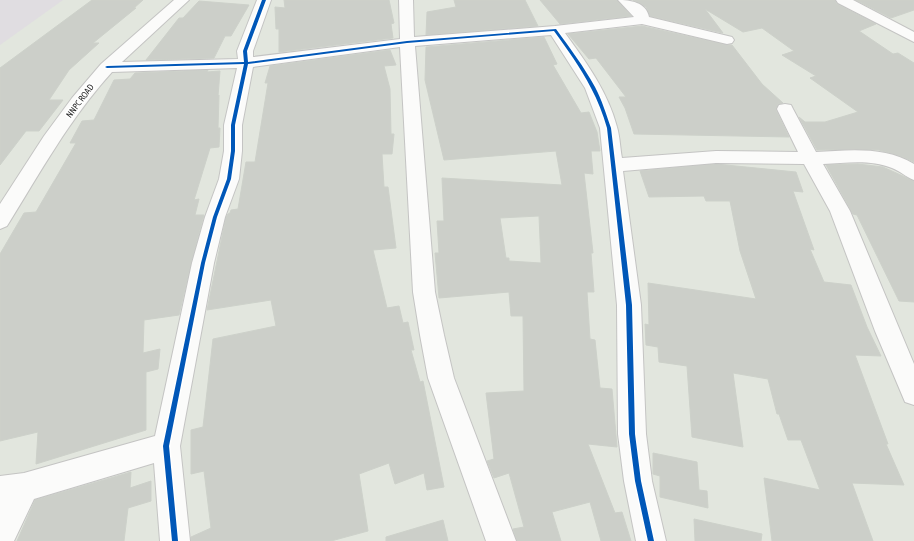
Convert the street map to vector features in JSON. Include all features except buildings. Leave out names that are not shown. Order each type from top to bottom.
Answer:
[{"type":"street","name":"NNPC ROAD","points":[[0,221],[72,110],[107,67],[182,0]]},
{"type":"street","points":[[175,541],[166,446],[203,262],[215,217],[229,179],[233,151],[233,125],[246,63],[245,51],[264,0]]},
{"type":"street","points":[[406,0],[407,42],[424,292],[441,378],[501,541]]},
{"type":"street","points":[[625,0],[642,13],[642,20]]},
{"type":"street","points":[[843,0],[914,38]]},
{"type":"street","points":[[107,67],[246,63],[407,42],[555,30],[642,20],[727,40]]},
{"type":"street","points":[[555,30],[589,79],[602,103],[609,128],[629,305],[632,434],[638,481],[650,541]]},
{"type":"street","points":[[785,109],[810,158],[840,211],[886,332],[914,393]]},
{"type":"street","points":[[612,165],[716,157],[810,158],[863,156],[881,158],[900,164],[914,172]]},
{"type":"street","points":[[0,537],[12,489],[166,446]]},
{"type":"shaded area","points":[[0,0],[63,0],[0,45]]},
{"type":"cycle path","points":[[175,541],[166,446],[203,263],[215,217],[229,179],[233,151],[233,125],[246,63],[245,51],[264,0]]},
{"type":"cycle path","points":[[107,67],[246,63],[407,42],[555,30],[587,76],[599,100],[609,128],[629,305],[632,434],[638,481],[651,541]]}]
